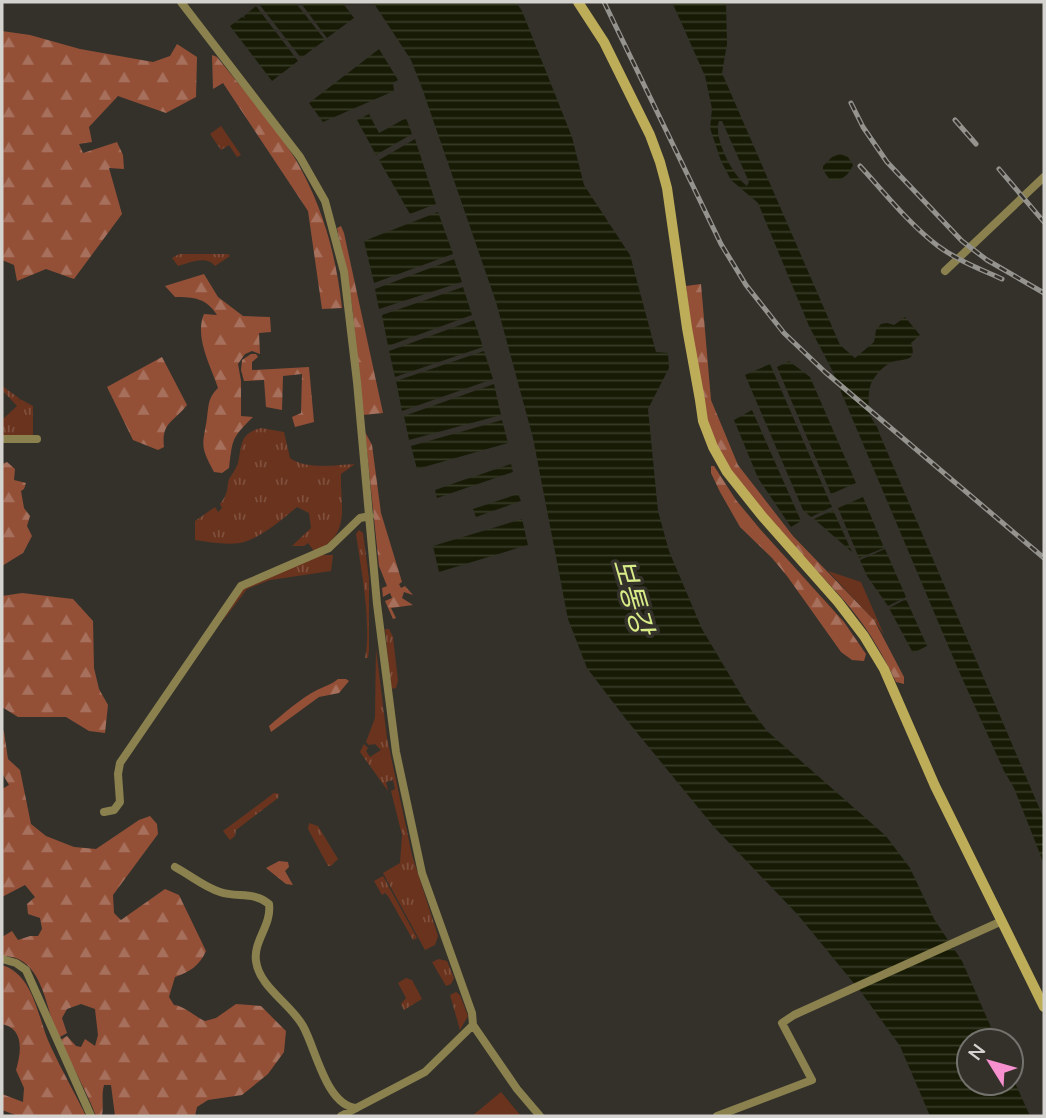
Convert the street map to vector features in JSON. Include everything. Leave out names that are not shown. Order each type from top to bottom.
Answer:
[{"type":"main road","points":[[578,2],[604,42],[650,135],[660,162],[669,198],[699,400],[713,447],[727,472],[762,516],[838,601],[884,669],[935,786],[1044,1007]]},
{"type":"street","points":[[181,2],[300,157],[325,201],[344,272],[377,604],[393,732],[416,852],[474,1025],[492,1055],[540,1116]]},
{"type":"street","points":[[945,271],[1044,177]]},
{"type":"street","points":[[2,439],[37,439]]},
{"type":"street","points":[[104,812],[114,810],[120,803],[120,763],[241,586],[329,548],[360,518],[370,516]]},
{"type":"street","points":[[175,867],[224,894],[259,897],[268,904],[270,912],[255,958],[257,967],[304,1027],[319,1066],[341,1104],[356,1108]]},
{"type":"street","points":[[717,1116],[812,1080],[782,1023],[794,1015],[1002,921]]},
{"type":"street","points":[[2,959],[16,963],[26,970],[90,1116]]},
{"type":"street","points":[[341,1116],[425,1072],[474,1025]]},
{"type":"green space","points":[[2,31],[153,62],[170,56],[177,44],[197,57],[196,97],[166,113],[118,96],[89,127],[92,142],[79,144],[83,153],[117,142],[123,155],[124,169],[109,168],[122,214],[74,279],[46,269],[17,281],[14,265],[2,260]]},
{"type":"green space","points":[[212,55],[217,57],[268,120],[296,160],[314,196],[327,232],[342,308],[322,309],[308,211],[223,83],[213,89]]},
{"type":"green space","points":[[221,126],[241,155],[237,157],[229,145],[221,150],[210,134]]},
{"type":"green space","points":[[341,226],[383,413],[363,415],[352,305],[337,228]]},
{"type":"green space","points":[[179,254],[230,256],[215,266],[203,260],[178,266],[172,258]]},
{"type":"green space","points":[[204,274],[218,297],[243,316],[270,317],[271,332],[259,333],[260,354],[252,351],[245,354],[238,364],[241,416],[253,417],[237,435],[229,468],[222,473],[214,472],[203,445],[210,402],[218,388],[202,342],[201,323],[204,314],[217,315],[204,302],[194,298],[175,297],[165,286]]},
{"type":"green space","points":[[701,284],[711,400],[738,465],[793,536],[874,620],[904,677],[904,684],[896,682],[865,627],[852,610],[742,488],[715,442],[698,385],[686,286]]},
{"type":"green space","points":[[251,354],[258,357],[252,362],[252,370],[309,367],[314,422],[295,427],[292,417],[301,413],[302,374],[283,376],[282,410],[266,407],[264,380],[244,381],[242,360]]},
{"type":"green space","points":[[162,357],[187,405],[167,427],[164,447],[158,450],[133,440],[107,387]]},
{"type":"green space","points":[[2,386],[20,401],[33,406],[33,435],[2,435],[2,418],[17,406],[2,390]]},
{"type":"green space","points":[[261,428],[284,432],[290,458],[297,462],[321,466],[355,464],[341,474],[342,508],[339,529],[326,545],[314,551],[308,543],[304,546],[292,546],[311,528],[309,513],[297,507],[270,528],[247,541],[229,544],[195,540],[195,521],[215,507],[218,512],[222,508],[220,504],[238,463],[243,441],[249,433]]},
{"type":"green space","points":[[365,432],[372,445],[381,513],[402,582],[399,584],[401,588],[405,586],[413,595],[404,592],[402,598],[413,605],[391,608],[396,618],[393,619],[385,601],[392,598],[390,593],[383,597],[382,588],[387,586],[379,566]]},
{"type":"green space","points":[[7,462],[15,469],[14,480],[26,483],[21,491],[24,508],[30,516],[27,526],[32,536],[23,553],[2,566],[2,464]]},
{"type":"green space","points":[[711,466],[714,466],[736,500],[760,529],[844,622],[866,654],[864,661],[852,660],[841,652],[787,576],[740,527],[720,492],[711,473]]},
{"type":"green space","points":[[359,530],[363,533],[369,579],[368,658],[365,658],[367,614],[356,534]]},
{"type":"green space","points":[[321,555],[333,555],[331,571],[270,580],[247,589],[221,623],[244,587]]},
{"type":"green space","points":[[828,571],[861,582],[884,635],[874,620]]},
{"type":"green space","points":[[22,593],[73,599],[93,621],[94,668],[99,689],[108,705],[105,733],[89,731],[66,717],[18,717],[2,707],[2,596]]},
{"type":"green space","points":[[385,629],[389,629],[393,637],[398,681],[396,688],[391,689]]},
{"type":"green space","points":[[376,649],[387,738],[412,855],[438,936],[435,945],[425,950],[383,873],[400,863],[402,835],[391,791],[395,789],[393,780],[386,782],[388,791],[360,752],[364,744],[370,757],[381,750],[375,744],[369,745],[366,742],[375,718]]},
{"type":"green space","points":[[338,679],[349,681],[339,693],[319,697],[271,732],[269,726],[292,706]]},
{"type":"green space","points":[[2,729],[8,759],[20,770],[31,824],[46,836],[74,847],[96,849],[139,820],[150,816],[157,824],[158,834],[113,895],[114,913],[121,920],[165,889],[179,895],[206,951],[194,967],[175,977],[169,997],[174,1005],[205,1021],[216,1018],[236,1004],[261,1006],[286,1031],[284,1052],[268,1074],[242,1095],[208,1100],[197,1107],[195,1116],[115,1116],[111,1085],[104,1085],[102,1116],[96,1116],[60,1040],[67,1036],[76,1046],[81,1047],[85,1039],[95,1046],[98,1035],[95,1009],[81,1004],[67,1009],[62,1018],[67,1033],[60,1037],[33,971],[15,958],[2,956],[2,937],[12,931],[18,940],[38,936],[42,929],[40,918],[28,914],[27,904],[35,897],[25,885],[2,897],[2,789],[9,785],[2,773]]},
{"type":"green space","points":[[274,793],[279,794],[278,798],[236,830],[235,836],[230,840],[223,831]]},
{"type":"green space","points":[[309,823],[318,826],[338,859],[331,866],[328,866],[308,829]]},
{"type":"green space","points":[[279,861],[288,862],[289,867],[285,871],[293,885],[286,884],[266,868]]},
{"type":"green space","points":[[383,876],[417,938],[413,940],[388,896],[385,893],[382,895],[374,881]]},
{"type":"green space","points":[[439,959],[447,961],[454,978],[451,984],[446,986],[432,962]]},
{"type":"green space","points":[[2,965],[13,970],[29,988],[51,1047],[86,1116],[18,1116],[2,1110],[2,1094],[23,1102],[24,1088],[16,1070],[20,1049],[18,1036],[15,1031],[2,1024]]},
{"type":"green space","points":[[406,978],[412,980],[422,999],[404,1010],[401,1004],[406,998],[398,983]]},
{"type":"green space","points":[[456,992],[460,995],[468,1016],[460,1030],[450,995]]},
{"type":"green space","points":[[501,1092],[521,1116],[472,1116]]},
{"type":"water","points":[[295,2],[325,40],[301,58],[259,4]]},
{"type":"water","points":[[300,2],[342,2],[354,18],[327,38]]},
{"type":"water","name":"보통강","points":[[373,2],[516,2],[522,11],[572,137],[584,185],[630,255],[656,352],[668,353],[669,368],[648,409],[658,511],[669,551],[702,629],[746,703],[767,731],[886,836],[910,868],[934,919],[962,961],[991,1027],[955,1027],[955,1097],[1021,1097],[1030,1116],[930,1116],[900,1046],[861,992],[798,915],[714,827],[587,668],[568,619],[533,438],[496,302],[411,60]]},
{"type":"water","points":[[672,2],[726,2],[727,44],[722,73],[840,345],[855,358],[874,342],[876,330],[881,324],[894,325],[905,317],[920,335],[911,343],[911,357],[889,364],[873,380],[869,393],[870,415],[1044,819],[1044,864],[1014,788],[958,669],[758,203],[731,180],[721,161],[710,128],[712,109],[705,76]],"holes":[[[719,121],[722,121],[749,182],[747,186],[730,166],[722,146],[718,128]]]},
{"type":"water","points":[[256,6],[298,61],[272,81],[230,26],[242,17],[245,18]]},
{"type":"water","points":[[379,49],[398,80],[393,83],[394,91],[323,122],[309,103]]},
{"type":"water","points":[[369,114],[379,133],[406,118],[412,134],[376,155],[357,120]]},
{"type":"water","points":[[415,139],[436,204],[410,214],[379,160]]},
{"type":"water","points":[[840,154],[848,157],[853,165],[844,177],[830,180],[823,166],[832,157]]},
{"type":"water","points":[[438,212],[453,254],[374,283],[364,241]]},
{"type":"water","points":[[454,259],[462,282],[379,309],[375,289]]},
{"type":"water","points":[[463,287],[472,315],[388,346],[382,315]]},
{"type":"water","points":[[474,320],[483,347],[395,377],[389,351]]},
{"type":"water","points":[[484,351],[493,379],[402,411],[396,381]]},
{"type":"water","points":[[789,361],[810,377],[856,483],[831,494],[777,367]]},
{"type":"water","points":[[770,364],[832,507],[811,517],[803,510],[745,375]]},
{"type":"water","points":[[494,384],[501,415],[409,440],[404,416]]},
{"type":"water","points":[[752,410],[801,521],[791,527],[758,478],[734,420]]},
{"type":"water","points":[[502,420],[508,443],[417,469],[411,446]]},
{"type":"water","points":[[511,464],[513,472],[437,498],[435,490],[472,477],[474,479],[473,477]]},
{"type":"water","points":[[518,494],[521,501],[476,517],[473,509]]},
{"type":"water","points":[[863,497],[884,548],[859,558],[838,508]]},
{"type":"water","points":[[833,510],[852,552],[814,519]]},
{"type":"water","points":[[522,519],[528,545],[439,572],[433,546]]},
{"type":"water","points":[[885,549],[906,597],[888,606],[867,576],[860,560]]},
{"type":"water","points":[[906,599],[927,646],[913,653],[889,608]]},
{"type":"railway","points":[[604,2],[721,244],[746,285],[784,333],[825,372],[1044,558]]},
{"type":"railway","points":[[851,103],[863,127],[887,162],[962,241],[987,260],[1044,293]]},
{"type":"railway","points":[[955,120],[976,144]]},
{"type":"railway","points":[[860,166],[907,218],[938,246],[1002,279]]},
{"type":"railway","points":[[999,169],[1044,222]]}]
